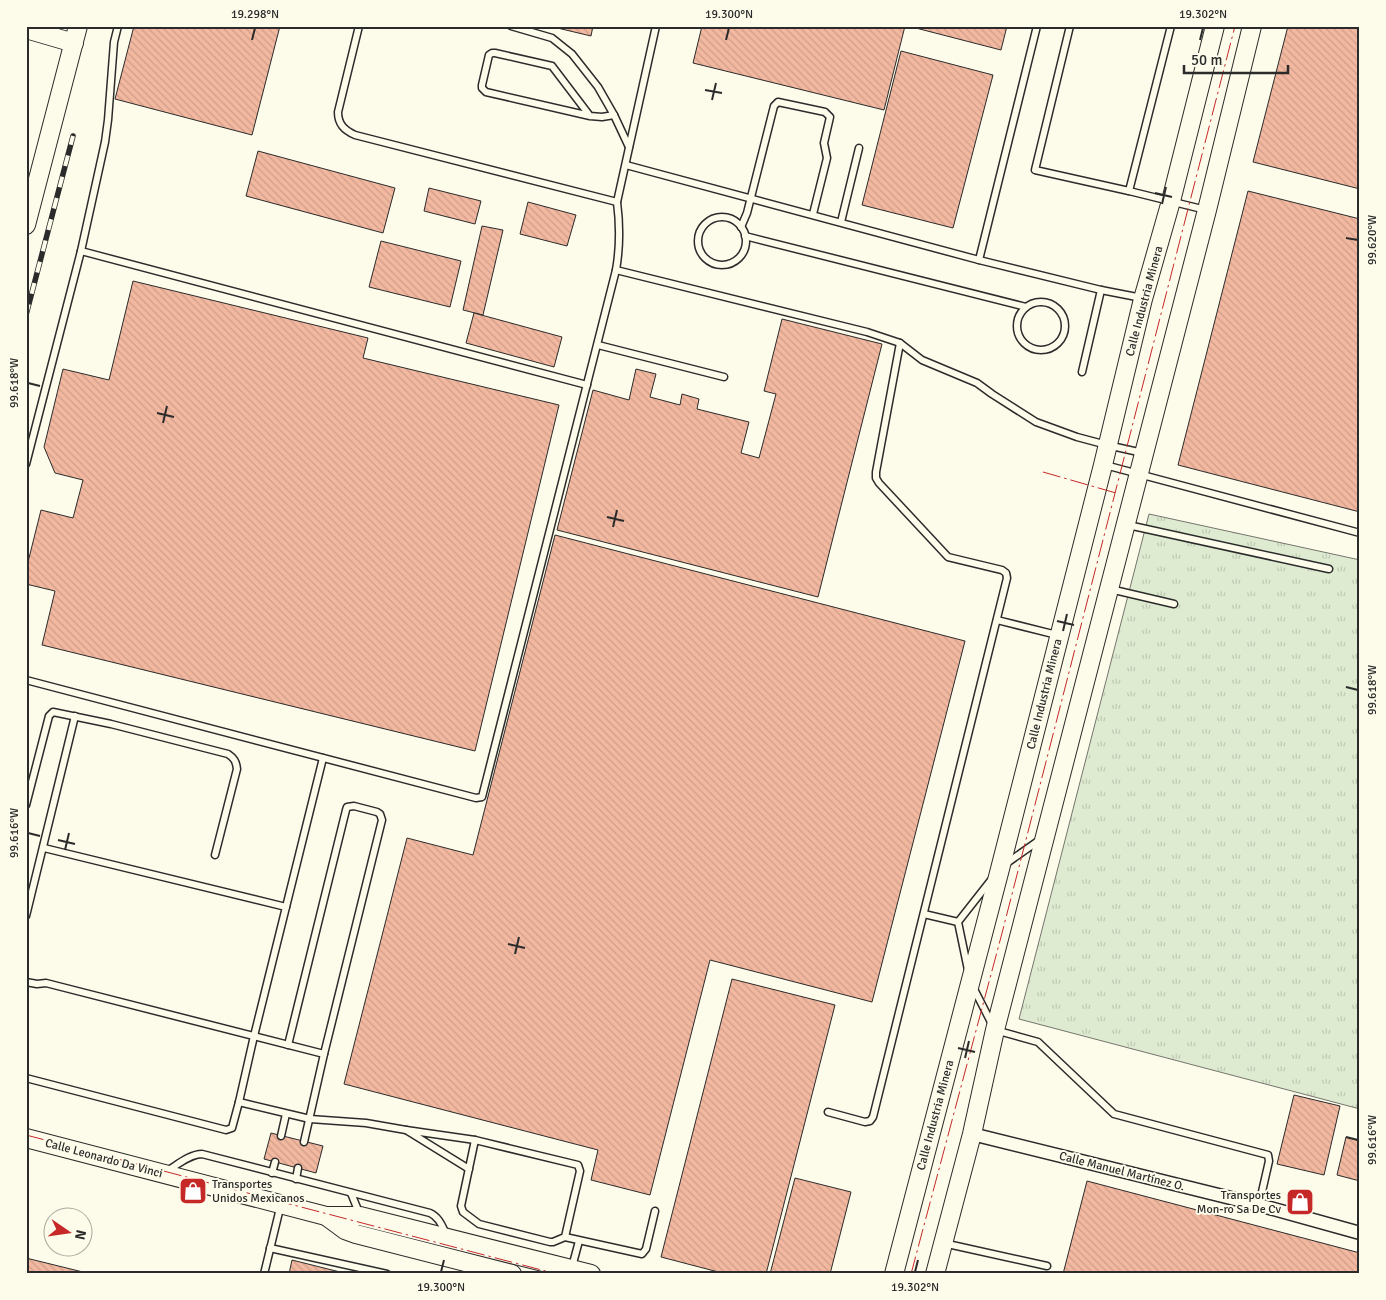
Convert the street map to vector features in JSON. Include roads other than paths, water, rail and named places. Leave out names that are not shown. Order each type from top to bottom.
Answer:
[{"type":"main road","name":"Calle Industria Minera","points":[[894,1274],[1000,869],[1058,635],[1215,26]]},
{"type":"main road","points":[[935,1274],[972,1134],[995,1030],[1207,210],[1252,26]]},
{"type":"main road","points":[[26,29],[76,35],[26,224]]},
{"type":"main road","name":"Calle Leonardo Da Vinci","points":[[26,1138],[326,1216],[360,1216],[591,1274]]},
{"type":"main road","name":"Calle Leonardo Da Vinci","points":[[326,1216],[345,1230],[356,1234],[512,1274]]},
{"type":"street","name":"Calle Manuel Martínez O.","points":[[972,1134],[1360,1233]]},
{"type":"street","points":[[461,1261],[466,1242]]},
{"type":"lane","points":[[26,464],[81,251],[106,133],[114,42],[118,26]]},
{"type":"lane","points":[[359,26],[338,112],[338,119],[347,131],[355,135],[617,202]]},
{"type":"lane","points":[[511,26],[552,38],[572,54],[598,86],[629,147]]},
{"type":"lane","points":[[26,680],[476,798],[482,797],[616,270],[620,241],[617,202],[656,26]]},
{"type":"lane","points":[[979,260],[1037,26]]},
{"type":"lane","points":[[1070,26],[1035,170],[1207,210]]},
{"type":"lane","points":[[1129,191],[1171,26]]},
{"type":"lane","points":[[590,116],[552,66],[495,53],[489,55],[482,85],[484,90],[590,116],[614,115]]},
{"type":"lane","points":[[741,227],[745,220],[775,104],[781,102],[825,112],[830,117],[824,144],[826,159],[813,214]]},
{"type":"lane","points":[[841,222],[859,148]]},
{"type":"lane","points":[[626,165],[979,260],[1144,299]]},
{"type":"lane","points":[[714,218],[730,218],[741,227],[746,236],[746,244],[740,258],[733,263],[718,265],[704,258],[698,244],[702,228],[707,222],[714,218]]},
{"type":"lane","points":[[746,236],[1026,307],[1033,303],[1049,303],[1061,313],[1065,328],[1063,336],[1052,347],[1045,350],[1029,348],[1019,336],[1018,320],[1026,307]]},
{"type":"lane","points":[[81,251],[587,385]]},
{"type":"lane","points":[[616,270],[867,332],[900,343],[922,360],[976,382],[1036,422],[1077,437],[1144,453]]},
{"type":"lane","points":[[1082,372],[1100,290]]},
{"type":"lane","points":[[828,1112],[865,1122],[870,1121],[873,1117],[1007,578],[1006,573],[1002,570],[948,557],[876,478],[900,343]]},
{"type":"lane","points":[[598,346],[724,377]]},
{"type":"lane","points":[[1103,465],[1360,533]]},
{"type":"lane","points":[[1126,524],[1329,569]]},
{"type":"lane","points":[[1109,589],[1174,604]]},
{"type":"lane","points":[[997,620],[1058,635]]},
{"type":"lane","points":[[26,805],[49,716],[54,712],[228,754],[233,757],[237,769],[215,855]]},
{"type":"lane","points":[[26,916],[76,716]]},
{"type":"lane","points":[[26,1078],[226,1130],[229,1130],[234,1125],[254,1036],[323,758]]},
{"type":"lane","points":[[288,1045],[346,810],[348,807],[354,806],[377,812],[382,820],[304,1142]]},
{"type":"lane","points":[[1046,835],[1000,869],[958,922],[970,982],[995,1030],[1038,1042],[1114,1114],[1268,1155],[1269,1161],[1259,1206]]},
{"type":"lane","points":[[44,848],[286,907]]},
{"type":"lane","points":[[924,914],[958,922]]},
{"type":"lane","points":[[26,982],[46,983],[324,1054]]},
{"type":"lane","points":[[239,1102],[310,1119],[366,1123],[475,1140],[578,1165],[580,1171],[564,1237]]},
{"type":"lane","points":[[281,1136],[286,1114]]},
{"type":"lane","points":[[406,1130],[469,1169]]},
{"type":"lane","points":[[475,1140],[461,1206],[478,1224],[550,1242],[564,1237],[642,1254],[646,1249],[655,1211]]},
{"type":"lane","points":[[163,1174],[197,1154],[430,1212],[438,1219],[448,1237]]},
{"type":"lane","points":[[272,1173],[274,1162]]},
{"type":"lane","points":[[296,1178],[298,1168]]},
{"type":"lane","points":[[351,1192],[360,1216]]},
{"type":"lane","points":[[264,1274],[281,1204]]},
{"type":"lane","points":[[572,1269],[579,1240]]},
{"type":"lane","points":[[943,1243],[1047,1266]]},
{"type":"lane","points":[[270,1248],[387,1274]]},
{"type":"railway","points":[[26,315],[73,136]]},
{"type":"place","name":"Transportes Unidos Mexicanos","points":[[193,1191]]},
{"type":"place","name":"Transportes Mon-ro Sa De Cv","points":[[1300,1202]]}]
